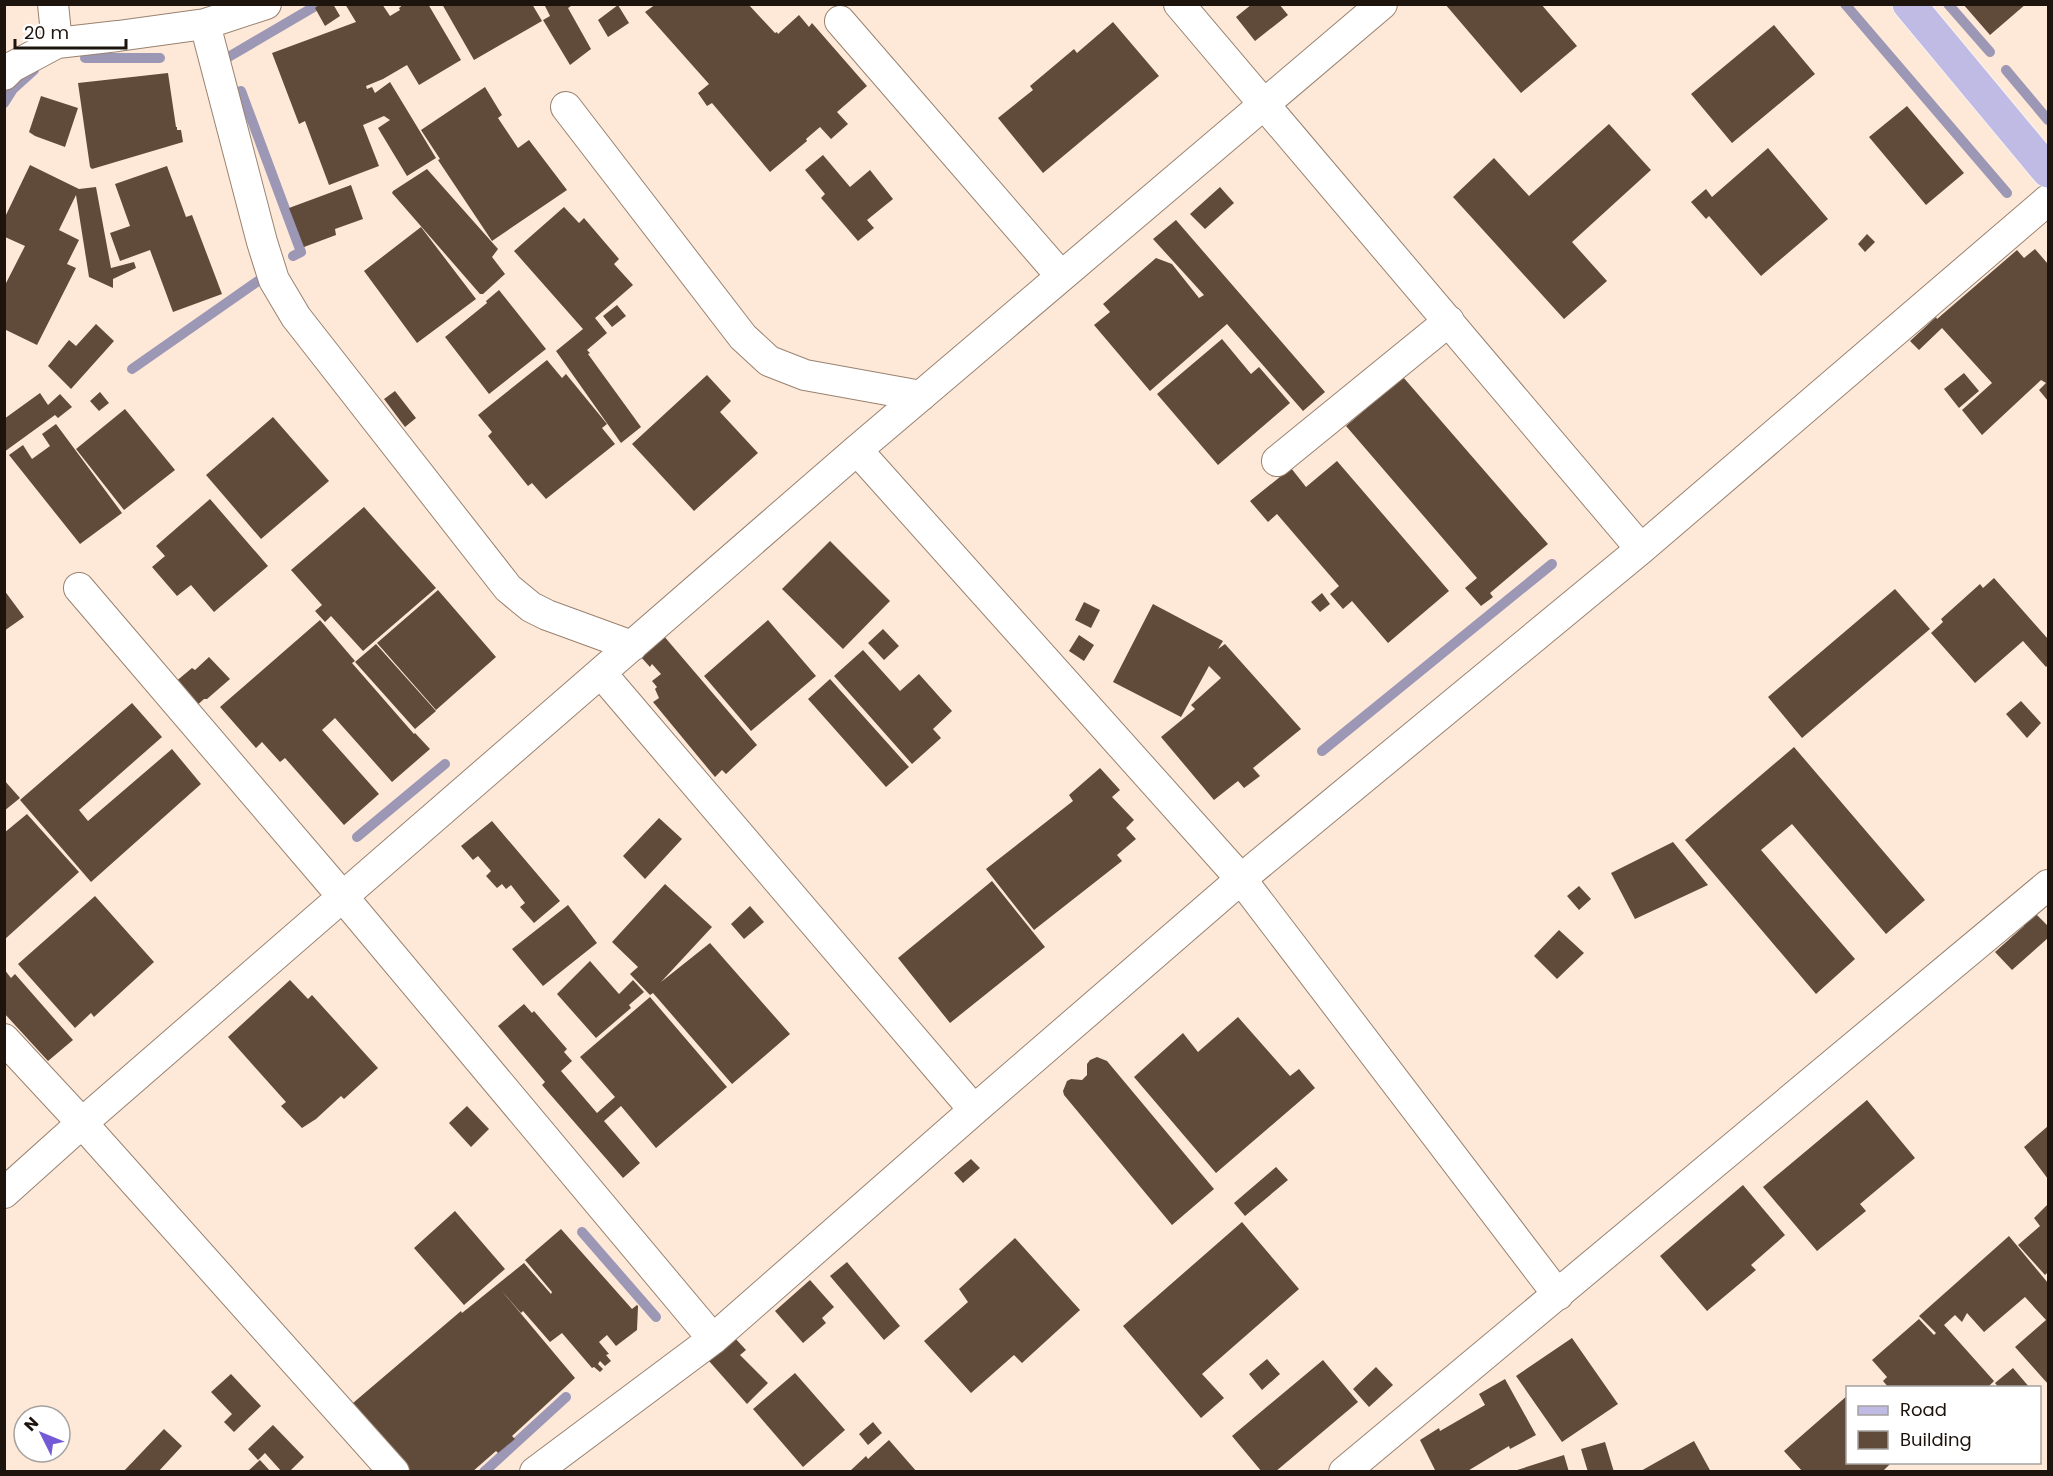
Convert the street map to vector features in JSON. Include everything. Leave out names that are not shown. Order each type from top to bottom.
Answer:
[{"type":"main road","points":[[1909,4],[2049,171]]},
{"type":"street","points":[[53,4],[57,43]]},
{"type":"street","points":[[4,75],[12,67],[57,43],[205,24],[266,4]]},
{"type":"street","points":[[1179,4],[1641,549]]},
{"type":"street","points":[[4,1193],[857,450],[1382,4]]},
{"type":"street","points":[[840,21],[1061,276]]},
{"type":"street","points":[[205,24],[262,242],[274,280],[296,317],[508,588],[531,607],[547,615],[633,646]]},
{"type":"street","points":[[566,107],[743,337],[769,361],[805,375],[921,396]]},
{"type":"street","points":[[535,1472],[713,1339],[1241,879],[1641,549],[2049,200]]},
{"type":"street","points":[[1277,461],[1449,321]]},
{"type":"street","points":[[857,450],[1241,879],[1558,1294]]},
{"type":"street","points":[[79,588],[343,897],[713,1339]]},
{"type":"street","points":[[601,673],[974,1110]]},
{"type":"street","points":[[1344,1472],[2049,885]]},
{"type":"street","points":[[4,1039],[394,1472]]},
{"type":"building","points":[[320,4],[333,4],[340,16],[325,26],[315,8]]},
{"type":"building","points":[[345,4],[382,4],[390,16],[400,10],[399,8],[404,4],[428,4],[461,60],[419,85],[407,65],[366,86],[367,89],[372,87],[375,93],[390,82],[436,158],[407,176],[378,128],[390,120],[384,116],[363,125],[379,166],[329,185],[305,121],[299,124],[272,53],[356,22]]},
{"type":"building","points":[[442,4],[532,4],[542,21],[474,60]]},
{"type":"building","points":[[544,4],[574,4],[568,8],[591,49],[570,65],[543,20],[550,16]]},
{"type":"building","points":[[656,4],[748,4],[778,34],[799,15],[809,27],[812,23],[867,86],[837,112],[848,124],[831,139],[820,127],[770,172],[712,103],[707,106],[698,93],[709,84],[645,12]]},
{"type":"building","points":[[1252,4],[1279,4],[1288,15],[1255,41],[1236,17]]},
{"type":"building","points":[[1445,4],[1541,4],[1577,46],[1521,93]]},
{"type":"building","points":[[1963,4],[2026,4],[1990,35]]},
{"type":"building","points":[[618,5],[629,23],[608,37],[598,20]]},
{"type":"building","points":[[1113,22],[1159,76],[1043,173],[998,118],[1033,90],[1030,86],[1074,49],[1077,53]]},
{"type":"building","points":[[1774,25],[1815,74],[1732,143],[1691,94]]},
{"type":"building","points":[[168,73],[176,127],[177,130],[181,130],[183,142],[92,169],[78,83]]},
{"type":"building","points":[[485,87],[502,115],[498,118],[518,148],[529,140],[567,190],[492,241],[438,160],[440,159],[421,130]]},
{"type":"building","points":[[41,96],[78,108],[65,147],[29,132]]},
{"type":"building","points":[[1907,106],[1964,173],[1926,205],[1869,137]]},
{"type":"building","points":[[1609,124],[1651,170],[1572,242],[1607,281],[1564,319],[1453,197],[1494,158],[1529,196]]},
{"type":"building","points":[[1768,148],[1828,219],[1761,276],[1709,216],[1706,219],[1691,202],[1706,189],[1712,197]]},
{"type":"building","points":[[823,155],[850,187],[870,170],[893,199],[867,220],[874,228],[858,241],[821,198],[825,194],[805,170]]},
{"type":"building","points":[[30,165],[79,189],[96,187],[111,268],[134,262],[136,268],[113,279],[113,288],[89,277],[76,195],[59,230],[79,240],[67,264],[76,268],[37,345],[4,329],[4,287],[25,246],[5,237],[5,217]]},
{"type":"building","points":[[167,166],[186,217],[192,215],[222,294],[173,312],[150,250],[120,261],[110,233],[130,226],[115,184]]},
{"type":"building","points":[[427,169],[498,249],[492,257],[505,274],[483,294],[480,294],[392,193]]},
{"type":"building","points":[[351,185],[363,219],[335,229],[336,235],[304,247],[289,208]]},
{"type":"building","points":[[1220,187],[1234,203],[1205,229],[1190,214]]},
{"type":"building","points":[[564,207],[579,223],[584,218],[619,259],[614,264],[633,285],[595,318],[607,333],[587,350],[641,427],[621,443],[556,351],[583,329],[514,251]]},
{"type":"building","points":[[1176,220],[1325,392],[1303,411],[1227,324],[1150,391],[1094,325],[1110,312],[1103,304],[1156,258],[1172,264],[1199,298],[1204,295],[1153,239]]},
{"type":"building","points":[[421,227],[476,299],[417,343],[364,271]]},
{"type":"building","points":[[1867,234],[1875,242],[1865,252],[1858,244]]},
{"type":"building","points":[[2035,249],[2048,264],[2048,401],[2039,390],[2046,383],[2041,380],[1982,435],[1962,410],[1992,383],[1942,328],[1919,350],[1910,341],[2017,250],[2024,258]]},
{"type":"building","points":[[499,290],[546,349],[489,394],[445,337],[487,303],[486,301]]},
{"type":"building","points":[[617,305],[626,316],[612,327],[603,316]]},
{"type":"building","points":[[96,324],[114,341],[71,389],[48,366],[69,340],[76,346]]},
{"type":"building","points":[[1222,339],[1251,374],[1259,367],[1290,403],[1218,465],[1157,394]]},
{"type":"building","points":[[547,360],[562,378],[566,374],[607,424],[602,428],[615,444],[546,499],[532,483],[528,486],[488,436],[492,432],[478,415]]},
{"type":"building","points":[[1964,373],[1979,391],[1959,408],[1944,389]]},
{"type":"building","points":[[707,375],[731,401],[720,412],[758,453],[694,511],[632,444]]},
{"type":"building","points":[[1403,377],[1548,544],[1490,593],[1493,597],[1481,606],[1465,588],[1477,578],[1346,426]]},
{"type":"building","points":[[395,391],[416,418],[405,427],[384,399]]},
{"type":"building","points":[[100,392],[109,403],[99,411],[90,401]]},
{"type":"building","points":[[40,393],[48,405],[60,394],[72,407],[58,418],[55,415],[4,452],[4,419]]},
{"type":"building","points":[[125,409],[175,470],[124,510],[76,449]]},
{"type":"building","points":[[273,417],[329,481],[261,539],[206,475]]},
{"type":"building","points":[[56,424],[122,513],[80,544],[9,455],[23,445],[32,459],[50,446],[42,434]]},
{"type":"building","points":[[1337,461],[1449,591],[1388,643],[1352,601],[1343,609],[1330,594],[1339,586],[1277,514],[1268,522],[1250,501],[1291,468],[1306,487]]},
{"type":"building","points":[[210,499],[268,566],[214,612],[191,585],[177,596],[152,567],[165,556],[156,546]]},
{"type":"building","points":[[364,507],[436,588],[363,651],[331,616],[325,622],[315,611],[322,605],[291,570]]},
{"type":"building","points":[[830,541],[890,601],[843,649],[782,589]]},
{"type":"building","points":[[1994,578],[2048,639],[2048,665],[2046,667],[2023,641],[1975,683],[1931,633],[1943,622],[1941,619],[1980,584],[1983,588]]},
{"type":"building","points":[[1895,589],[1930,629],[1802,738],[1768,697]]},
{"type":"building","points":[[4,590],[24,617],[4,631]]},
{"type":"building","points":[[438,590],[496,657],[436,710],[377,643]]},
{"type":"building","points":[[1322,593],[1330,604],[1320,612],[1311,602]]},
{"type":"building","points":[[1084,602],[1100,610],[1091,628],[1075,620]]},
{"type":"building","points":[[1153,604],[1223,641],[1218,649],[1225,644],[1301,729],[1253,768],[1260,776],[1244,788],[1238,781],[1214,800],[1161,737],[1195,709],[1191,705],[1221,678],[1209,666],[1181,717],[1113,682]]},
{"type":"building","points":[[320,620],[355,661],[352,663],[430,749],[392,782],[335,718],[322,730],[379,794],[344,825],[285,758],[280,762],[262,742],[256,748],[220,707]]},
{"type":"building","points":[[768,620],[816,676],[751,731],[704,676]]},
{"type":"building","points":[[883,629],[899,646],[884,660],[868,643]]},
{"type":"building","points":[[663,635],[757,745],[726,774],[722,770],[715,777],[653,702],[659,698],[655,689],[657,687],[652,681],[661,674],[652,664],[650,667],[640,656]]},
{"type":"building","points":[[1079,635],[1094,645],[1084,661],[1069,651]]},
{"type":"building","points":[[376,644],[436,711],[415,729],[355,662]]},
{"type":"building","points":[[863,650],[900,691],[919,674],[952,711],[933,729],[941,738],[912,764],[834,676]]},
{"type":"building","points":[[209,657],[230,679],[194,708],[174,683],[192,668],[195,670]]},
{"type":"building","points":[[830,679],[909,767],[886,787],[808,699]]},
{"type":"building","points":[[2021,701],[2041,723],[2027,738],[2006,714]]},
{"type":"building","points":[[132,703],[162,737],[79,810],[88,821],[172,749],[201,784],[91,882],[20,800]]},
{"type":"building","points":[[1794,747],[1925,900],[1886,934],[1792,824],[1761,850],[1855,959],[1816,994],[1685,840]]},
{"type":"building","points":[[1100,768],[1120,790],[1112,797],[1134,820],[1126,828],[1136,839],[1117,855],[1122,861],[1034,930],[986,869],[1073,801],[1069,795]]},
{"type":"building","points":[[4,780],[20,798],[4,811]]},
{"type":"building","points":[[27,814],[79,872],[4,940],[4,833]]},
{"type":"building","points":[[659,818],[682,839],[645,879],[623,856]]},
{"type":"building","points":[[492,821],[560,901],[534,923],[520,907],[525,903],[511,885],[506,889],[502,884],[497,888],[486,876],[491,871],[478,856],[473,860],[461,846]]},
{"type":"building","points":[[1673,842],[1708,885],[1635,919],[1611,873]]},
{"type":"building","points":[[992,881],[1045,947],[950,1023],[898,958]]},
{"type":"building","points":[[665,884],[712,927],[661,982],[710,943],[790,1034],[732,1084],[653,993],[650,995],[630,974],[638,967],[612,942]]},
{"type":"building","points":[[1579,886],[1591,899],[1579,910],[1567,896]]},
{"type":"building","points":[[95,896],[154,962],[94,1017],[91,1013],[75,1028],[18,964]]},
{"type":"building","points":[[568,905],[597,943],[543,986],[512,949]]},
{"type":"building","points":[[750,906],[764,922],[744,939],[731,924]]},
{"type":"building","points":[[2035,913],[2048,926],[2048,938],[2012,970],[1995,952]]},
{"type":"building","points":[[1559,930],[1584,953],[1557,979],[1534,956]]},
{"type":"building","points":[[590,961],[619,994],[633,980],[644,992],[629,1005],[631,1008],[596,1038],[557,994]]},
{"type":"building","points":[[4,969],[11,978],[15,974],[73,1040],[48,1061],[4,1013]]},
{"type":"building","points":[[290,980],[308,999],[312,995],[378,1068],[344,1099],[341,1096],[316,1119],[302,1128],[281,1106],[286,1102],[228,1037]]},
{"type":"building","points":[[650,997],[727,1087],[656,1148],[621,1106],[604,1121],[640,1163],[623,1178],[542,1085],[545,1082],[498,1026],[524,1004],[532,1013],[534,1011],[567,1049],[564,1052],[572,1061],[561,1071],[597,1113],[615,1097],[580,1057]]},
{"type":"building","points":[[1238,1017],[1290,1076],[1299,1069],[1315,1088],[1216,1173],[1134,1077],[1183,1033],[1198,1052]]},
{"type":"building","points":[[1097,1057],[1107,1061],[1214,1189],[1172,1225],[1064,1095],[1063,1091],[1067,1081],[1082,1080],[1087,1075],[1087,1064]]},
{"type":"building","points":[[1867,1100],[1915,1158],[1860,1204],[1866,1211],[1817,1251],[1763,1187]]},
{"type":"building","points":[[467,1106],[489,1129],[471,1147],[449,1123]]},
{"type":"building","points":[[2048,1126],[2048,1179],[2024,1147]]},
{"type":"building","points":[[971,1159],[980,1168],[963,1183],[954,1173]]},
{"type":"building","points":[[1276,1167],[1288,1180],[1245,1216],[1234,1203]]},
{"type":"building","points":[[1743,1185],[1785,1235],[1751,1265],[1756,1270],[1707,1311],[1660,1256]]},
{"type":"building","points":[[2048,1204],[2048,1272],[2045,1275],[2018,1245],[2040,1226],[2034,1218]]},
{"type":"building","points":[[455,1211],[505,1269],[464,1305],[414,1248]]},
{"type":"building","points":[[1242,1222],[1299,1289],[1202,1374],[1224,1398],[1201,1418],[1123,1326]]},
{"type":"building","points":[[561,1229],[632,1309],[638,1306],[637,1330],[616,1346],[607,1335],[599,1342],[609,1354],[606,1355],[611,1361],[605,1366],[600,1361],[598,1364],[603,1369],[600,1372],[592,1368],[562,1333],[550,1342],[501,1290],[575,1378],[512,1436],[515,1439],[498,1453],[496,1451],[472,1472],[406,1472],[353,1403],[461,1311],[462,1313],[524,1263],[551,1294],[552,1292],[525,1260]]},
{"type":"building","points":[[2009,1236],[2048,1283],[2048,1384],[2015,1347],[2046,1320],[2025,1297],[1984,1332],[1967,1313],[1962,1322],[1955,1315],[1944,1325],[1994,1381],[1989,1386],[1887,1386],[1883,1381],[1887,1377],[1872,1360],[1919,1319],[1934,1335],[1936,1333],[1919,1316]]},
{"type":"building","points":[[1015,1238],[1080,1310],[1022,1363],[1014,1355],[971,1393],[924,1341],[968,1302],[959,1289]]},
{"type":"building","points":[[847,1262],[900,1326],[884,1340],[830,1276]]},
{"type":"building","points":[[810,1280],[834,1307],[822,1318],[826,1323],[803,1343],[775,1311]]},
{"type":"building","points":[[734,1337],[746,1350],[740,1355],[768,1383],[747,1404],[709,1361]]},
{"type":"building","points":[[1572,1338],[1618,1404],[1562,1442],[1516,1376]]},
{"type":"building","points":[[1267,1359],[1280,1374],[1262,1390],[1249,1374]]},
{"type":"building","points":[[1323,1360],[1358,1402],[1275,1472],[1262,1472],[1232,1436]]},
{"type":"building","points":[[1376,1367],[1393,1385],[1369,1407],[1353,1389]]},
{"type":"building","points":[[2013,1368],[2028,1386],[1997,1386],[1995,1383]]},
{"type":"building","points":[[795,1373],[845,1430],[803,1467],[753,1409]]},
{"type":"building","points":[[231,1374],[261,1406],[234,1432],[224,1422],[232,1414],[211,1392]]},
{"type":"building","points":[[1505,1379],[1536,1435],[1510,1449],[1509,1446],[1466,1472],[1436,1472],[1420,1440],[1485,1405],[1479,1394]]},
{"type":"building","points":[[1846,1397],[1846,1464],[1890,1464],[1882,1472],[1803,1472],[1784,1451]]},
{"type":"building","points":[[873,1422],[882,1433],[868,1445],[859,1434]]},
{"type":"building","points":[[273,1425],[304,1457],[289,1472],[282,1472],[265,1453],[258,1460],[248,1449]]},
{"type":"building","points":[[164,1429],[182,1446],[158,1472],[123,1472]]},
{"type":"building","points":[[889,1440],[917,1472],[849,1472],[866,1456],[868,1459]]},
{"type":"building","points":[[1694,1441],[1711,1472],[1639,1472]]},
{"type":"building","points":[[1605,1442],[1614,1472],[1588,1472],[1581,1449]]},
{"type":"building","points":[[1564,1455],[1569,1472],[1514,1471]]},
{"type":"building","points":[[260,1460],[271,1472],[247,1472]]},
{"type":"waterway","points":[[225,59],[319,4]]},
{"type":"waterway","points":[[1845,4],[2007,193]]},
{"type":"waterway","points":[[1948,4],[1990,52]]},
{"type":"waterway","points":[[85,58],[160,58]]},
{"type":"waterway","points":[[4,103],[13,89],[34,70]]},
{"type":"waterway","points":[[2006,70],[2048,120]]},
{"type":"waterway","points":[[241,91],[301,252],[293,256]]},
{"type":"waterway","points":[[132,369],[268,274]]},
{"type":"waterway","points":[[1322,751],[1552,564]]},
{"type":"waterway","points":[[357,837],[445,764]]},
{"type":"waterway","points":[[582,1232],[656,1317]]},
{"type":"waterway","points":[[484,1472],[566,1397]]}]
